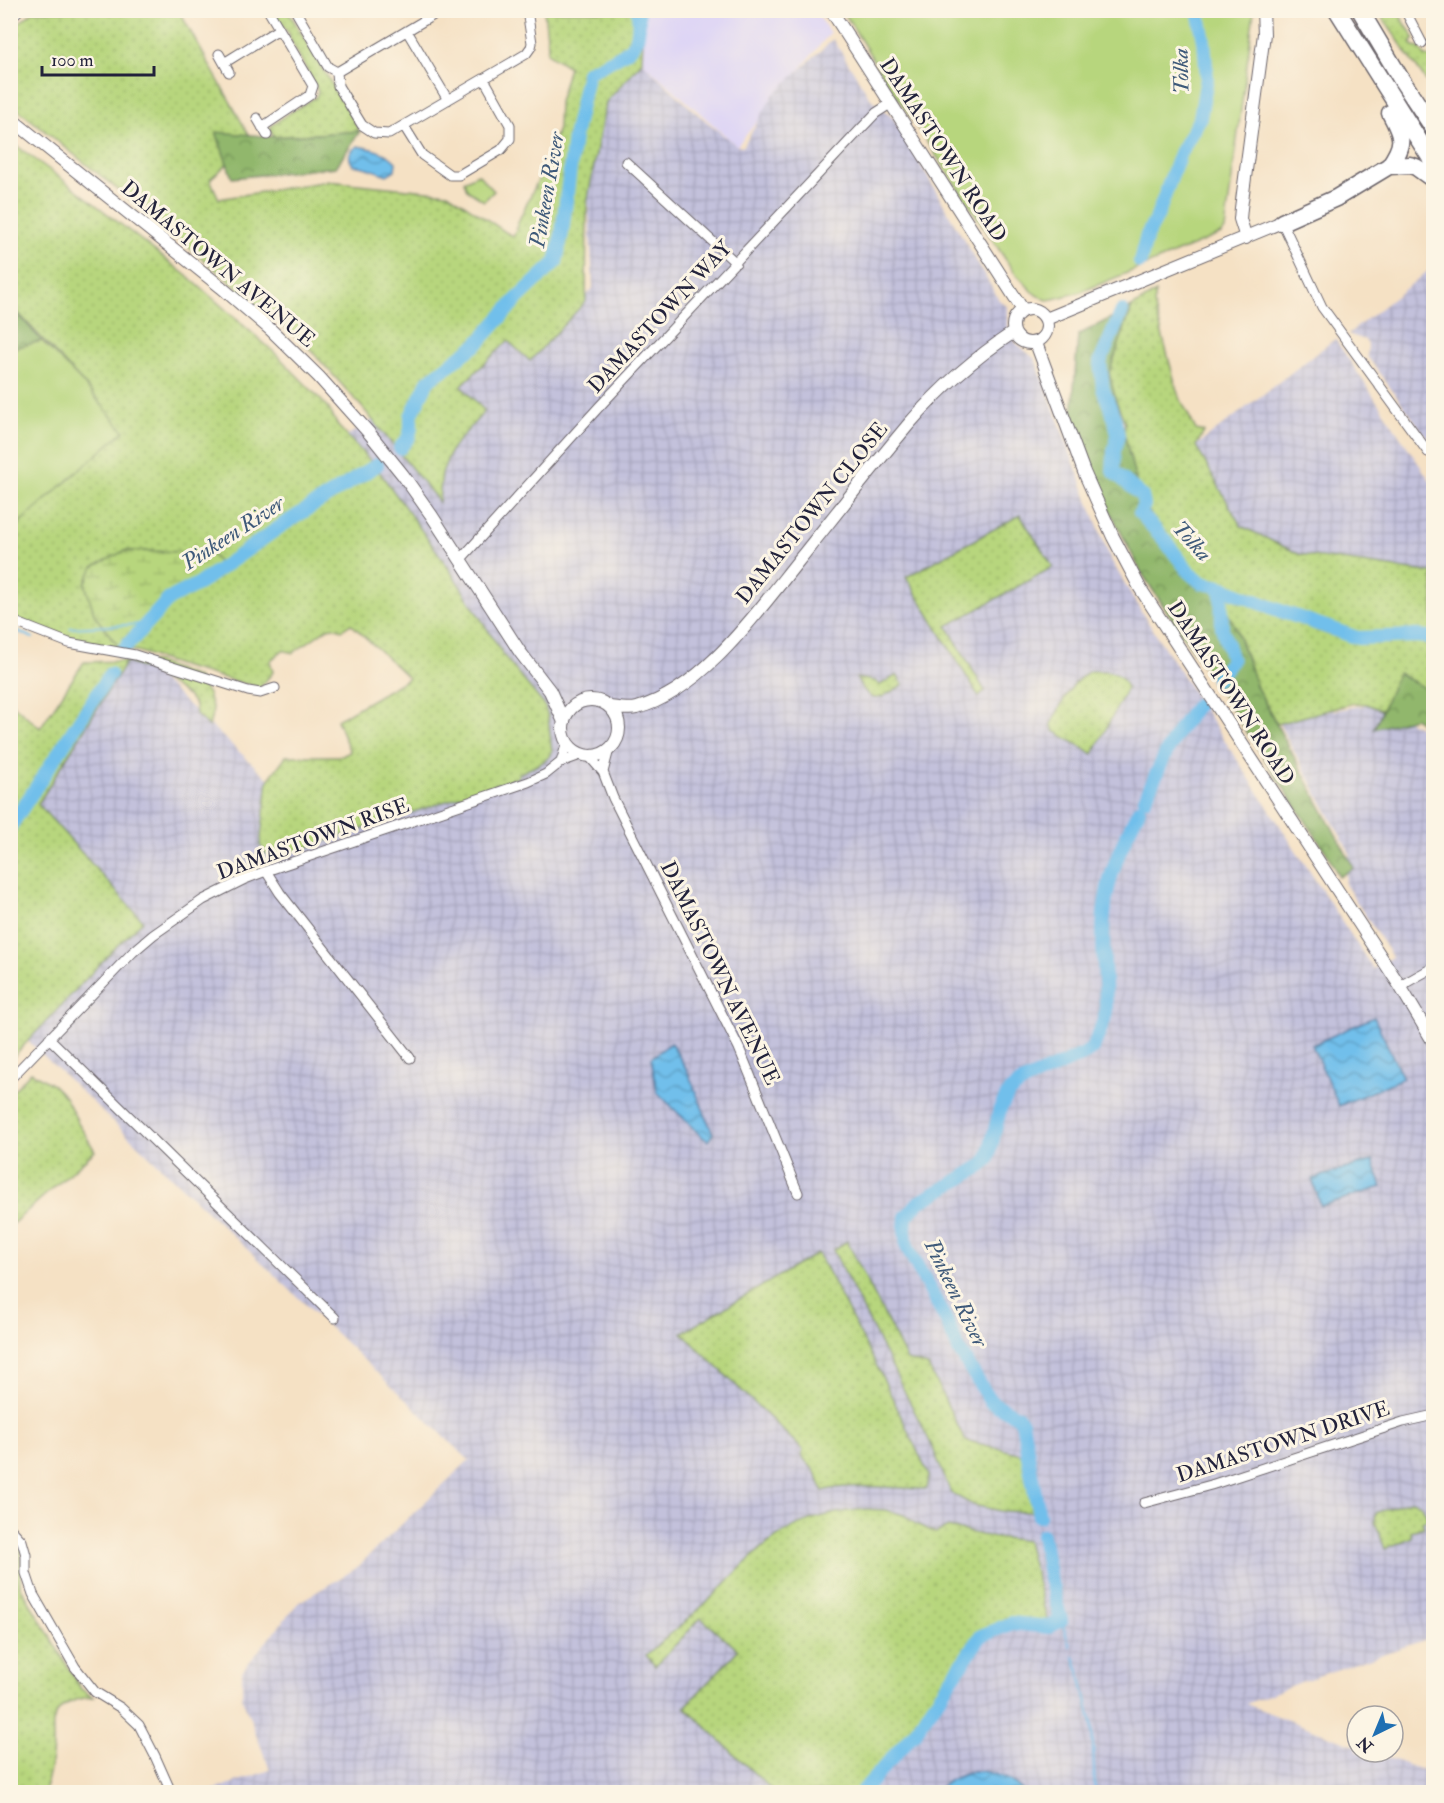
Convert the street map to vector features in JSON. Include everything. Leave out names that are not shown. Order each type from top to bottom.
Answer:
[{"type":"highway","points":[[1282,222],[1336,198],[1389,166],[1399,151],[1401,142],[1391,114],[1330,10]]},
{"type":"highway","points":[[1336,10],[1434,164]]},
{"type":"highway","points":[[1360,10],[1434,129]]},
{"type":"highway","points":[[1389,166],[1410,165],[1434,180]]},
{"type":"street","points":[[10,16],[17,10]]},
{"type":"street","points":[[262,127],[310,95],[313,86],[268,10]]},
{"type":"street","points":[[337,72],[407,32],[432,13],[442,10]]},
{"type":"street","points":[[337,72],[338,86],[362,125],[367,130],[381,135],[389,134],[529,51],[532,43],[527,10]]},
{"type":"street","name":"DAMASTOWN ROAD","points":[[831,10],[1023,310]]},
{"type":"street","points":[[1246,238],[1240,219],[1263,43],[1263,10]]},
{"type":"street","points":[[1405,10],[1422,43]]},
{"type":"street","points":[[300,12],[328,67],[337,72]]},
{"type":"street","points":[[224,63],[279,28]]},
{"type":"street","points":[[407,32],[448,100]]},
{"type":"street","points":[[404,126],[422,155],[445,172],[456,176],[468,170],[505,148],[511,134],[509,121],[484,79]]},
{"type":"street","name":"DAMASTOWN WAY","points":[[460,559],[856,134],[876,113],[890,104]]},
{"type":"street","name":"DAMASTOWN AVENUE","points":[[10,118],[168,244],[271,330],[319,377],[403,475],[520,652],[550,691],[564,722]]},
{"type":"street","points":[[626,162],[736,263]]},
{"type":"street","points":[[1046,319],[1282,222],[1322,307],[1428,452]]},
{"type":"street","points":[[1034,309],[1046,319],[1046,333],[1036,343],[1025,343],[1019,340],[1014,332],[1013,320],[1023,310],[1034,309]]},
{"type":"street","name":"DAMASTOWN CLOSE","points":[[610,707],[635,709],[662,698],[681,686],[720,654],[921,411],[952,379],[1014,332]]},
{"type":"street","name":"DAMASTOWN ROAD","points":[[1036,343],[1100,510],[1140,588],[1400,986],[1434,1043]]},
{"type":"street","points":[[10,620],[69,644],[135,655],[248,691],[260,693],[275,688]]},
{"type":"street","name":"DAMASTOWN AVENUE","points":[[550,691],[576,704]]},
{"type":"street","points":[[619,730],[617,717],[610,707],[593,700],[584,700],[576,704],[570,709],[564,722],[564,736],[571,747],[585,755],[603,753],[614,744],[619,730],[635,709]]},
{"type":"street","points":[[561,762],[567,742]]},
{"type":"street","points":[[603,772],[609,749]]},
{"type":"street","name":"DAMASTOWN AVENUE","points":[[585,755],[603,772],[613,798],[739,1048],[798,1193]]},
{"type":"street","name":"DAMASTOWN RISE","points":[[10,1079],[133,952],[203,900],[266,872],[528,782],[546,774],[561,762],[585,755]]},
{"type":"street","points":[[266,872],[410,1058]]},
{"type":"street","points":[[1400,986],[1434,967]]},
{"type":"street","points":[[49,1038],[335,1318]]},
{"type":"street","name":"DAMASTOWN DRIVE","points":[[1144,1503],[1211,1485],[1403,1422],[1434,1415]]},
{"type":"street","points":[[10,1528],[22,1541],[26,1555],[26,1573],[33,1593],[75,1667],[95,1692],[121,1708],[139,1725],[171,1792]]},
{"type":"shaded area","points":[[644,11],[815,11],[830,33],[737,146],[642,62]]},
{"type":"shaded area","points":[[833,39],[871,99],[894,119],[999,300],[1008,307],[1007,326],[1016,343],[1035,359],[1110,558],[1142,613],[1373,969],[1392,957],[1345,884],[1350,853],[1277,720],[1372,704],[1391,711],[1433,735],[1433,1637],[1306,1680],[1246,1704],[1345,1741],[1345,1764],[1405,1764],[1433,1774],[1433,1792],[207,1792],[270,1770],[242,1698],[242,1671],[298,1603],[355,1569],[469,1460],[23,1036],[143,921],[38,804],[126,661],[150,671],[271,781],[524,751],[345,437],[507,338],[531,358],[593,288],[588,197],[606,102],[642,62],[695,112],[737,146],[743,147],[773,95]]},
{"type":"shaded area","points":[[1433,267],[1433,446],[1367,356],[1368,345],[1365,340],[1348,334]]},
{"type":"shaded area","points":[[1335,339],[1433,485],[1433,573],[1299,554],[1241,526],[1196,446]]},
{"type":"green space","points":[[34,11],[179,11],[253,142],[210,179],[219,199],[328,181],[448,193],[514,236],[518,222],[554,147],[549,140],[555,138],[558,128],[559,102],[569,67],[547,53],[544,11],[644,11],[642,62],[606,102],[587,204],[586,301],[530,361],[508,341],[461,386],[485,411],[452,448],[442,473],[439,502],[362,407],[308,347],[157,221],[11,104],[10,30]]},
{"type":"green space","points":[[273,11],[288,11],[360,131],[276,137],[271,133],[270,127],[316,97],[318,91],[290,35]]},
{"type":"green space","points":[[843,11],[1254,11],[1225,230],[1221,234],[1081,292],[1047,300],[1036,295],[1014,272],[885,79]]},
{"type":"green space","points":[[1378,11],[1397,11],[1415,39],[1411,43],[1413,47],[1420,48],[1424,55],[1433,58],[1433,91]]},
{"type":"green space","points":[[360,131],[336,167],[232,178],[216,132],[276,137]]},
{"type":"green space","points":[[10,141],[192,280],[275,353],[329,409],[338,426],[376,467],[446,564],[505,657],[545,706],[552,751],[549,757],[540,764],[518,774],[519,777],[275,858],[269,858],[260,845],[268,780],[286,756],[342,756],[350,752],[337,720],[409,678],[351,624],[342,630],[328,628],[293,653],[283,650],[270,661],[273,672],[260,688],[137,651],[122,651],[69,641],[25,624],[11,615],[11,530],[123,431],[83,383],[11,305]],"holes":[[[206,549],[222,567],[200,583],[169,599],[146,624],[124,551],[193,552]]]},
{"type":"green space","points":[[478,174],[494,191],[484,201],[467,190],[464,181]]},
{"type":"green space","points":[[1156,292],[1154,304],[1178,394],[1196,430],[1204,432],[1196,446],[1241,526],[1299,554],[1433,573],[1433,636],[1400,633],[1357,636],[1199,579],[1190,571],[1161,533],[1141,513],[1118,452],[1125,423],[1110,386],[1108,355],[1132,307]]},
{"type":"green space","points":[[10,305],[42,341],[11,349]]},
{"type":"green space","points":[[1132,307],[1109,373],[1140,497],[1190,580],[1218,590],[1224,607],[1236,628],[1257,688],[1354,868],[1339,877],[1326,852],[1141,572],[1101,493],[1072,414],[1078,335]]},
{"type":"green space","points":[[42,341],[83,383],[124,431],[11,530],[11,349]]},
{"type":"green space","points":[[1020,515],[1053,567],[947,626],[985,691],[979,697],[906,577]]},
{"type":"green space","points":[[206,549],[223,567],[200,583],[169,599],[122,651],[95,616],[85,584],[93,567],[124,551],[193,552]]},
{"type":"green space","points":[[1218,590],[1229,597],[1327,634],[1361,643],[1405,639],[1433,643],[1433,718],[1383,711],[1366,704],[1354,703],[1277,724],[1257,688],[1236,628],[1224,607]]},
{"type":"green space","points":[[126,661],[157,662],[197,677],[208,694],[213,710],[209,727],[196,715],[195,705],[189,697],[150,671],[126,662],[38,804],[143,921],[11,1059],[10,702],[40,728],[84,662]]},
{"type":"green space","points":[[1090,671],[1107,671],[1117,674],[1127,688],[1093,754],[1054,731],[1051,724],[1072,687]]},
{"type":"green space","points":[[1398,673],[1433,693],[1433,735],[1415,718],[1374,729]]},
{"type":"green space","points":[[897,675],[903,685],[876,698],[867,694],[856,678],[875,681],[880,685]]},
{"type":"green space","points":[[31,1072],[53,1085],[65,1097],[95,1151],[11,1225],[11,1093]]},
{"type":"green space","points":[[847,1241],[907,1360],[928,1366],[965,1440],[1022,1454],[1032,1512],[1000,1511],[973,1505],[951,1493],[932,1446],[833,1250]]},
{"type":"green space","points":[[818,1253],[884,1380],[929,1476],[927,1489],[860,1486],[823,1491],[814,1470],[801,1456],[803,1450],[682,1333]]},
{"type":"green space","points":[[1412,1500],[1425,1512],[1428,1519],[1422,1521],[1424,1527],[1411,1531],[1412,1537],[1385,1549],[1375,1522],[1376,1513]]},
{"type":"green space","points":[[866,1509],[886,1510],[904,1515],[916,1524],[936,1533],[948,1527],[981,1535],[1027,1541],[1049,1627],[1012,1623],[981,1636],[915,1732],[862,1792],[774,1792],[685,1707],[738,1650],[701,1618],[655,1666],[646,1655],[698,1610],[749,1560],[780,1535],[793,1527],[820,1517]]},
{"type":"green space","points":[[10,1531],[19,1541],[20,1586],[81,1689],[93,1697],[68,1703],[55,1716],[52,1758],[44,1792],[11,1792]]},
{"type":"water","points":[[358,146],[388,155],[396,162],[395,170],[387,175],[353,165],[350,155]]},
{"type":"water","points":[[1374,1017],[1403,1078],[1339,1106],[1312,1045]]},
{"type":"water","points":[[671,1043],[687,1070],[713,1134],[708,1141],[657,1092],[651,1058]]},
{"type":"water","points":[[1373,1160],[1382,1187],[1321,1206],[1312,1179]]},
{"type":"water","points":[[980,1771],[1004,1777],[1024,1792],[935,1792],[955,1777]]},
{"type":"waterway","name":"Pinkeen River","points":[[400,448],[409,437],[411,416],[428,381],[477,344],[517,299],[556,262],[562,233],[574,137],[588,72],[631,48],[638,32],[638,10]]},
{"type":"waterway","name":"Tolka","points":[[1140,262],[1147,235],[1157,217],[1180,153],[1200,118],[1207,78],[1204,41],[1198,10]]},
{"type":"waterway","name":"Tolka","points":[[1122,311],[1100,362],[1103,389],[1118,435],[1113,471],[1142,496],[1144,505],[1140,513],[1190,573],[1202,583],[1221,587],[1358,638],[1417,636],[1434,638]]},
{"type":"waterway","name":"Pinkeen River","points":[[122,651],[169,599],[200,583],[281,526],[377,465]]},
{"type":"waterway","name":"Pinkeen River","points":[[1217,679],[1232,660],[1222,628],[1221,587]]},
{"type":"waterway","name":"Tolka","points":[[1270,613],[1272,608]]},
{"type":"waterway","points":[[70,628],[146,624]]},
{"type":"waterway","points":[[10,628],[33,638]]},
{"type":"waterway","name":"Pinkeen River","points":[[10,827],[110,674]]},
{"type":"waterway","name":"Pinkeen River","points":[[1145,799],[1166,753],[1197,705]]},
{"type":"waterway","name":"Pinkeen River","points":[[1039,1516],[1022,1422],[1017,1416],[991,1402],[959,1350],[947,1322],[907,1247],[906,1217],[918,1203],[981,1166],[988,1159],[1000,1109],[1009,1092],[1021,1083],[1093,1048],[1106,1011],[1103,938],[1108,887],[1116,861],[1139,810]]},
{"type":"waterway","name":"Pinkeen River","points":[[862,1792],[915,1732],[981,1636],[1012,1623],[1049,1627],[1061,1620],[1049,1575],[1042,1535]]},
{"type":"waterway","points":[[1061,1620],[1070,1646]]},
{"type":"waterway","points":[[1074,1657],[1092,1724],[1095,1792]]}]
